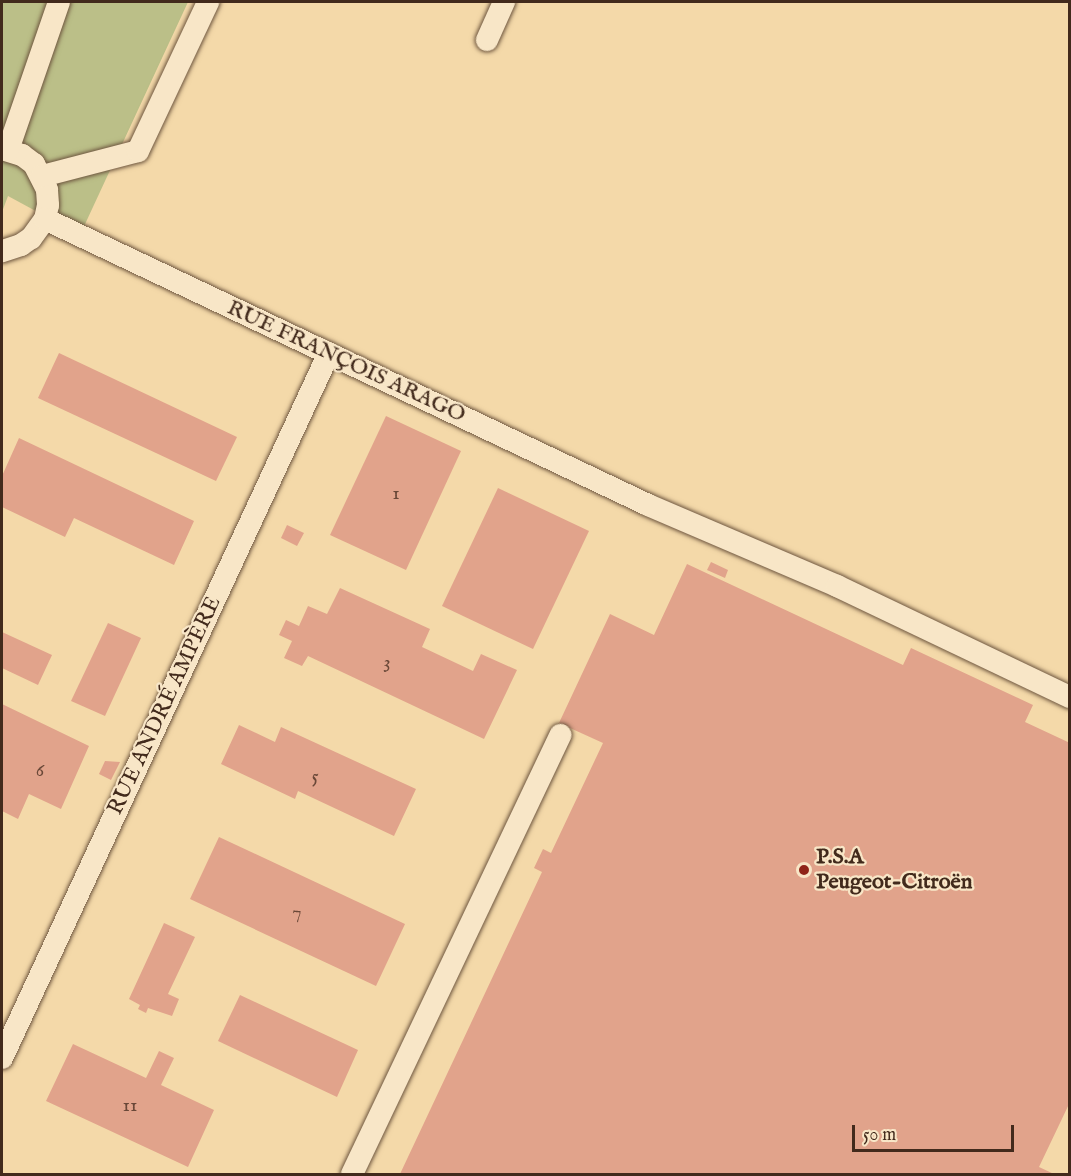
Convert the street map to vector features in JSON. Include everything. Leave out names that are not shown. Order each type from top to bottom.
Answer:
[{"type":"street","points":[[2,251],[21,245],[31,238],[45,219],[47,190],[42,176],[34,164],[5,149],[58,2]]},
{"type":"street","points":[[42,176],[138,151],[208,2]]},
{"type":"street","points":[[486,40],[504,2]]},
{"type":"street","name":"RUE FRANÇOIS ARAGO","points":[[45,219],[648,505],[837,586],[1070,697]]},
{"type":"street","name":"RUE ANDRÉ AMPÈRE","points":[[2,1058],[329,353]]},
{"type":"street","points":[[352,1174],[560,735]]},
{"type":"green space","points":[[2,2],[188,2],[80,235],[8,196],[2,212]]},
{"type":"building","points":[[59,353],[237,437],[216,481],[38,398]]},
{"type":"building","points":[[386,416],[461,451],[406,570],[330,535]]},
{"type":"building","points":[[19,438],[194,521],[174,565],[74,518],[65,537],[2,507],[2,476]]},
{"type":"building","points":[[498,488],[589,531],[533,649],[442,606]]},
{"type":"building","points":[[287,525],[304,533],[297,546],[281,538]]},
{"type":"building","points":[[711,562],[728,570],[725,578],[707,570]]},
{"type":"building","name":"P.S.A Peugeot-Citroën","points":[[687,564],[903,665],[911,648],[1033,705],[1025,722],[1070,743],[1070,1102],[1039,1167],[1054,1174],[400,1174],[542,872],[534,868],[543,849],[551,853],[603,743],[559,723],[610,614],[654,635]]},
{"type":"building","points":[[340,588],[430,629],[422,647],[473,671],[481,654],[517,670],[484,739],[308,656],[302,666],[284,658],[292,641],[279,635],[286,620],[299,626],[308,606],[327,614]]},
{"type":"building","points":[[108,623],[141,638],[105,716],[71,701]]},
{"type":"building","points":[[2,632],[52,655],[38,685],[2,668]]},
{"type":"building","points":[[2,704],[89,746],[61,809],[29,794],[18,819],[2,811]]},
{"type":"building","points":[[239,725],[275,742],[281,727],[416,789],[394,836],[298,791],[295,799],[221,764]]},
{"type":"building","points":[[105,761],[120,762],[111,780],[99,774]]},
{"type":"building","points":[[219,837],[405,924],[376,986],[190,899]]},
{"type":"building","points":[[164,923],[195,937],[168,994],[179,999],[172,1016],[148,1008],[146,1013],[138,1009],[140,1005],[129,999]]},
{"type":"building","points":[[240,995],[358,1050],[337,1097],[218,1041]]},
{"type":"building","points":[[73,1044],[146,1078],[159,1051],[174,1058],[161,1085],[214,1110],[188,1167],[46,1101]]},
{"type":"place","name":"P.S.A Peugeot-Citroën","points":[[804,870]]}]
